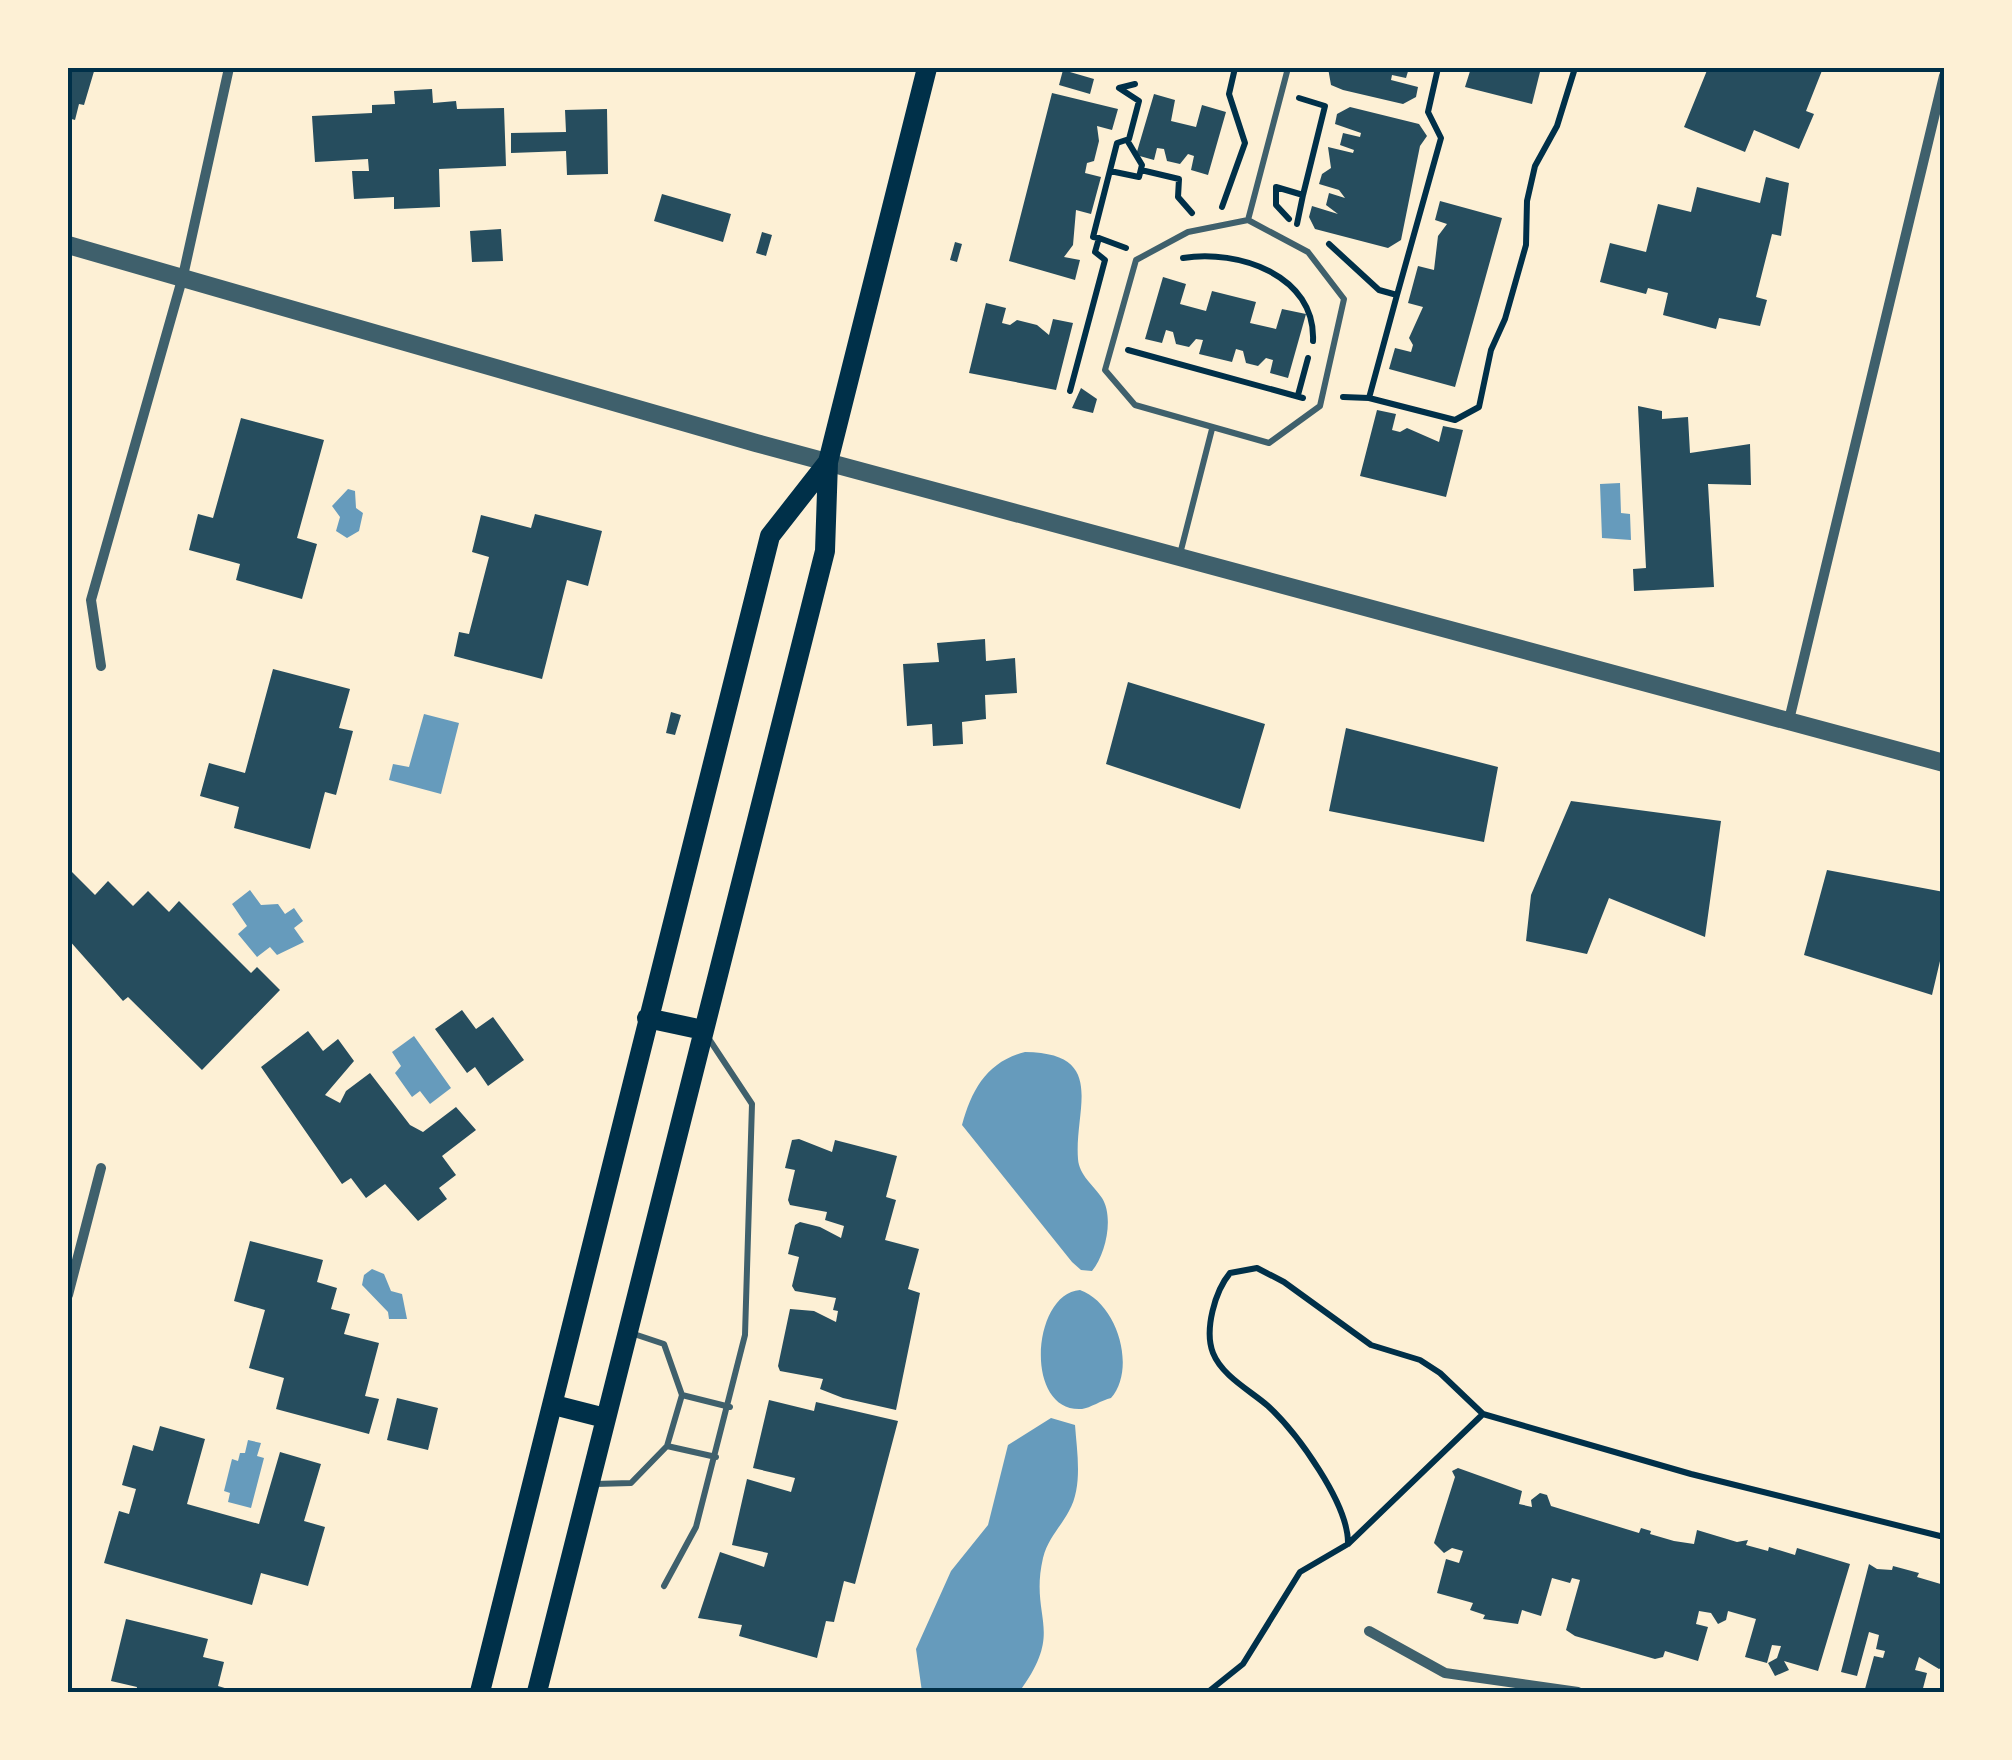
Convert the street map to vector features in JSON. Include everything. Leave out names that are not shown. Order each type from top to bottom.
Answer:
[{"type":"main road","points":[[536,1692],[825,551],[828,462],[927,68]]},
{"type":"main road","points":[[480,1692],[770,536],[828,462]]},
{"type":"main road","points":[[647,1018],[703,1030]]},
{"type":"main road","points":[[554,1405],[605,1418]]},
{"type":"street","points":[[101,666],[91,600],[183,276],[229,68]]},
{"type":"street","points":[[1789,720],[1944,76]]},
{"type":"street","points":[[68,245],[828,462],[1944,763]]},
{"type":"street","points":[[68,1295],[100,1168]]},
{"type":"street","points":[[1369,1631],[1445,1673],[1578,1692]]},
{"type":"lane","points":[[1248,220],[1288,68]]},
{"type":"lane","points":[[1248,220],[1308,252],[1344,298],[1320,406],[1269,443],[1135,405],[1105,370],[1136,260],[1188,232],[1248,220]]},
{"type":"lane","points":[[1180,556],[1212,429]]},
{"type":"lane","points":[[664,1586],[696,1527],[730,1408],[745,1335],[752,1104],[703,1030]]},
{"type":"lane","points":[[588,1484],[631,1483],[668,1446],[682,1394],[664,1344],[627,1332]]},
{"type":"lane","points":[[682,1394],[730,1408]]},
{"type":"lane","points":[[668,1446],[716,1458]]},
{"type":"path","points":[[1214,213],[1228,198],[1245,143],[1229,94],[1235,68]]},
{"type":"path","points":[[1397,295],[1441,138],[1428,112],[1438,68]]},
{"type":"path","points":[[1341,404],[1344,394],[1455,420],[1479,407],[1490,350],[1505,319],[1526,245],[1527,201],[1535,166],[1557,126],[1575,68]]},
{"type":"path","points":[[1302,83],[1298,98],[1326,106],[1304,194]]},
{"type":"path","points":[[1110,171],[1139,177],[1141,170],[1127,140],[1139,101],[1119,88],[1135,84]]},
{"type":"path","points":[[1070,391],[1097,306],[1105,260],[1095,252],[1100,238],[1093,237],[1117,143],[1127,140]]},
{"type":"path","points":[[1141,170],[1179,179],[1182,205],[1205,216]]},
{"type":"path","points":[[1130,333],[1126,350],[1298,395],[1313,332],[1310,312],[1297,289],[1274,273],[1210,255],[1178,258]]},
{"type":"path","points":[[1348,1544],[1348,1532],[1336,1504],[1298,1438],[1213,1354],[1210,1330],[1222,1282],[1230,1273],[1258,1268],[1284,1282],[1370,1345],[1420,1360],[1440,1373],[1482,1414],[1691,1474],[1944,1537]]},
{"type":"path","points":[[1208,1692],[1242,1664],[1300,1572],[1348,1544],[1482,1414]]},
{"type":"water","points":[[1620,483],[1621,513],[1630,514],[1631,540],[1602,538],[1600,484]]},
{"type":"water","points":[[348,489],[355,491],[356,508],[363,513],[359,531],[347,538],[336,531],[340,517],[332,506]]},
{"type":"water","points":[[424,714],[459,723],[441,794],[389,780],[393,764],[409,767]]},
{"type":"water","points":[[250,890],[261,905],[278,904],[285,914],[294,908],[303,921],[294,928],[304,942],[277,955],[270,947],[257,957],[238,934],[247,926],[232,904]]},
{"type":"water","points":[[414,1036],[451,1088],[430,1104],[420,1091],[412,1097],[395,1073],[401,1066],[392,1052]]},
{"type":"water","points":[[1025,1052],[1051,1055],[1068,1062],[1077,1073],[1081,1087],[1079,1165],[1106,1206],[1108,1225],[1092,1271],[1081,1270],[1072,1262],[962,1125],[983,1079],[1001,1063]]},
{"type":"water","points":[[372,1269],[384,1274],[391,1291],[402,1294],[407,1319],[389,1319],[388,1312],[362,1285],[364,1275]]},
{"type":"water","points":[[1080,1290],[1104,1308],[1113,1322],[1122,1354],[1119,1385],[1111,1398],[1082,1409],[1063,1405],[1050,1393],[1041,1352],[1052,1310],[1064,1296]]},
{"type":"water","points":[[1051,1418],[1075,1425],[1078,1480],[1066,1517],[1043,1558],[1040,1596],[1044,1638],[1033,1671],[1019,1692],[922,1692],[916,1649],[951,1571],[988,1525],[1008,1445]]},
{"type":"water","points":[[248,1440],[261,1443],[257,1456],[264,1458],[251,1508],[228,1502],[230,1493],[224,1491],[232,1459],[238,1461],[240,1453],[245,1453]]},
{"type":"building","points":[[68,68],[95,68],[84,105],[79,104],[75,120],[68,118]]},
{"type":"building","points":[[1328,68],[1409,68],[1406,78],[1392,75],[1391,80],[1418,87],[1416,97],[1403,104],[1343,90],[1331,85]]},
{"type":"building","points":[[1471,68],[1541,68],[1532,104],[1465,87]]},
{"type":"building","points":[[1708,68],[1823,68],[1806,111],[1814,114],[1799,149],[1754,130],[1745,152],[1684,127]]},
{"type":"building","points":[[1063,70],[1094,79],[1090,94],[1059,85]]},
{"type":"building","points":[[432,89],[433,103],[456,101],[457,109],[504,108],[506,166],[439,169],[440,207],[394,209],[394,197],[354,199],[352,171],[369,171],[368,159],[315,162],[312,116],[372,113],[372,105],[395,104],[394,91]]},
{"type":"building","points":[[1052,93],[1118,109],[1112,130],[1097,126],[1099,141],[1094,161],[1087,163],[1085,173],[1101,177],[1091,214],[1076,210],[1073,245],[1064,257],[1080,260],[1075,280],[1009,261]]},
{"type":"building","points":[[1154,94],[1175,100],[1171,121],[1196,127],[1202,105],[1226,112],[1208,175],[1191,170],[1194,156],[1188,154],[1180,164],[1167,161],[1164,149],[1157,148],[1154,160],[1136,155]]},
{"type":"building","points":[[1350,107],[1419,124],[1427,136],[1420,146],[1401,240],[1388,248],[1315,229],[1309,217],[1312,206],[1338,214],[1326,205],[1329,193],[1345,198],[1339,190],[1319,184],[1322,174],[1331,168],[1328,147],[1353,153],[1354,150],[1340,145],[1343,133],[1360,137],[1361,133],[1335,124],[1337,114]]},
{"type":"building","points":[[607,109],[608,174],[567,175],[566,151],[511,153],[511,133],[566,132],[565,110]]},
{"type":"building","points":[[1766,177],[1789,183],[1781,236],[1772,234],[1756,297],[1767,300],[1760,326],[1719,318],[1716,329],[1663,315],[1668,293],[1648,288],[1646,294],[1600,282],[1610,243],[1646,252],[1658,204],[1691,212],[1697,187],[1760,203]]},
{"type":"building","points":[[662,194],[731,214],[723,242],[654,221]]},
{"type":"building","points":[[1440,201],[1502,218],[1455,387],[1389,369],[1395,348],[1411,352],[1409,338],[1423,307],[1408,303],[1418,266],[1434,270],[1438,236],[1447,224],[1435,220]]},
{"type":"building","points":[[501,229],[503,261],[472,262],[470,231]]},
{"type":"building","points":[[762,232],[772,235],[766,256],[756,253]]},
{"type":"building","points":[[955,242],[962,244],[957,262],[950,260]]},
{"type":"building","points":[[1163,277],[1186,284],[1180,304],[1206,311],[1212,291],[1256,302],[1250,323],[1276,329],[1282,309],[1306,314],[1288,378],[1270,373],[1273,360],[1266,358],[1258,366],[1246,363],[1243,351],[1236,349],[1232,362],[1199,354],[1203,340],[1196,339],[1189,347],[1176,344],[1173,332],[1166,330],[1162,343],[1145,339]]},
{"type":"building","points":[[986,303],[1006,308],[1002,323],[1010,325],[1017,320],[1037,325],[1049,335],[1053,319],[1073,323],[1056,390],[969,373]]},
{"type":"building","points":[[1081,388],[1097,399],[1093,413],[1072,408]]},
{"type":"building","points":[[1638,406],[1662,411],[1662,419],[1688,417],[1690,453],[1750,444],[1751,485],[1708,484],[1714,587],[1634,591],[1633,569],[1646,568]]},
{"type":"building","points":[[1377,410],[1396,414],[1392,430],[1400,432],[1407,428],[1439,442],[1443,426],[1463,430],[1446,497],[1360,476]]},
{"type":"building","points":[[241,418],[324,440],[297,538],[317,544],[302,599],[236,580],[240,564],[189,550],[198,514],[213,518]]},
{"type":"building","points":[[535,514],[602,531],[588,586],[567,580],[542,679],[454,656],[459,632],[469,634],[489,557],[472,552],[481,515],[531,528]]},
{"type":"building","points":[[985,639],[986,661],[1015,658],[1017,693],[985,695],[986,719],[962,722],[963,744],[933,746],[932,724],[907,726],[903,664],[939,662],[937,643]]},
{"type":"building","points":[[273,669],[350,689],[339,728],[353,731],[336,795],[325,792],[310,849],[234,828],[239,807],[200,796],[209,763],[245,773]]},
{"type":"building","points":[[1128,682],[1265,724],[1240,809],[1106,764]]},
{"type":"building","points":[[671,712],[681,715],[675,735],[666,733]]},
{"type":"building","points":[[1346,728],[1498,767],[1484,842],[1329,811]]},
{"type":"building","points":[[1571,801],[1721,821],[1705,937],[1609,898],[1587,954],[1526,941],[1531,895]]},
{"type":"building","points":[[68,868],[95,895],[108,881],[133,906],[148,891],[169,912],[179,901],[251,973],[257,967],[280,990],[202,1070],[128,997],[123,1001],[68,939]]},
{"type":"building","points":[[1827,870],[1944,892],[1944,944],[1932,995],[1804,955]]},
{"type":"building","points":[[462,1010],[476,1029],[493,1017],[524,1060],[488,1086],[475,1067],[467,1073],[435,1029]]},
{"type":"building","points":[[308,1031],[323,1051],[338,1039],[354,1061],[325,1095],[340,1103],[346,1091],[370,1073],[410,1125],[423,1132],[456,1107],[476,1130],[442,1156],[456,1175],[439,1188],[447,1199],[418,1221],[385,1184],[366,1198],[351,1178],[342,1184],[261,1067]]},
{"type":"building","points":[[792,1140],[832,1152],[835,1140],[897,1156],[886,1197],[896,1200],[885,1240],[919,1249],[908,1289],[920,1293],[896,1410],[843,1398],[820,1389],[823,1379],[780,1371],[778,1366],[790,1309],[814,1311],[836,1322],[838,1311],[833,1310],[836,1298],[795,1291],[792,1286],[799,1257],[788,1254],[795,1225],[800,1222],[820,1227],[841,1238],[844,1226],[825,1220],[827,1212],[790,1205],[795,1170],[785,1168]]},
{"type":"building","points":[[250,1241],[323,1260],[317,1282],[337,1288],[331,1309],[350,1314],[344,1334],[379,1343],[365,1396],[379,1399],[369,1434],[276,1409],[284,1378],[249,1368],[265,1310],[234,1301]]},
{"type":"building","points":[[397,1398],[438,1408],[428,1450],[387,1440]]},
{"type":"building","points":[[769,1400],[814,1411],[816,1402],[898,1421],[855,1584],[844,1581],[834,1622],[826,1621],[817,1658],[739,1636],[742,1625],[698,1618],[720,1552],[764,1567],[768,1553],[732,1545],[747,1479],[791,1492],[795,1478],[753,1468]]},
{"type":"building","points":[[160,1426],[205,1439],[187,1504],[259,1524],[280,1452],[321,1464],[304,1521],[325,1527],[308,1586],[261,1573],[252,1605],[104,1563],[119,1511],[129,1514],[136,1489],[122,1485],[133,1445],[153,1451]]},
{"type":"building","points":[[1458,1468],[1522,1491],[1519,1504],[1532,1507],[1531,1500],[1540,1493],[1547,1495],[1551,1506],[1639,1533],[1641,1528],[1651,1531],[1650,1534],[1694,1544],[1697,1530],[1737,1542],[1748,1540],[1746,1545],[1768,1551],[1769,1547],[1795,1555],[1797,1548],[1850,1564],[1818,1671],[1784,1661],[1789,1670],[1775,1676],[1768,1663],[1777,1658],[1781,1646],[1772,1645],[1767,1663],[1745,1657],[1756,1619],[1728,1611],[1726,1620],[1718,1624],[1711,1613],[1699,1611],[1696,1624],[1708,1627],[1698,1661],[1665,1651],[1663,1657],[1655,1659],[1575,1636],[1566,1630],[1580,1580],[1572,1578],[1570,1583],[1552,1578],[1541,1616],[1522,1610],[1518,1624],[1483,1619],[1485,1615],[1470,1610],[1473,1603],[1437,1593],[1446,1559],[1459,1563],[1463,1551],[1452,1548],[1444,1553],[1434,1543],[1455,1477],[1452,1471]]},
{"type":"building","points":[[1869,1564],[1877,1569],[1892,1570],[1893,1566],[1919,1573],[1917,1577],[1944,1585],[1944,1666],[1939,1669],[1919,1657],[1915,1670],[1927,1673],[1922,1692],[1865,1689],[1874,1656],[1883,1658],[1885,1651],[1876,1649],[1879,1635],[1869,1632],[1857,1676],[1841,1672]]},
{"type":"building","points":[[126,1619],[208,1639],[203,1657],[224,1662],[218,1686],[238,1692],[136,1692],[137,1687],[111,1681]]}]
